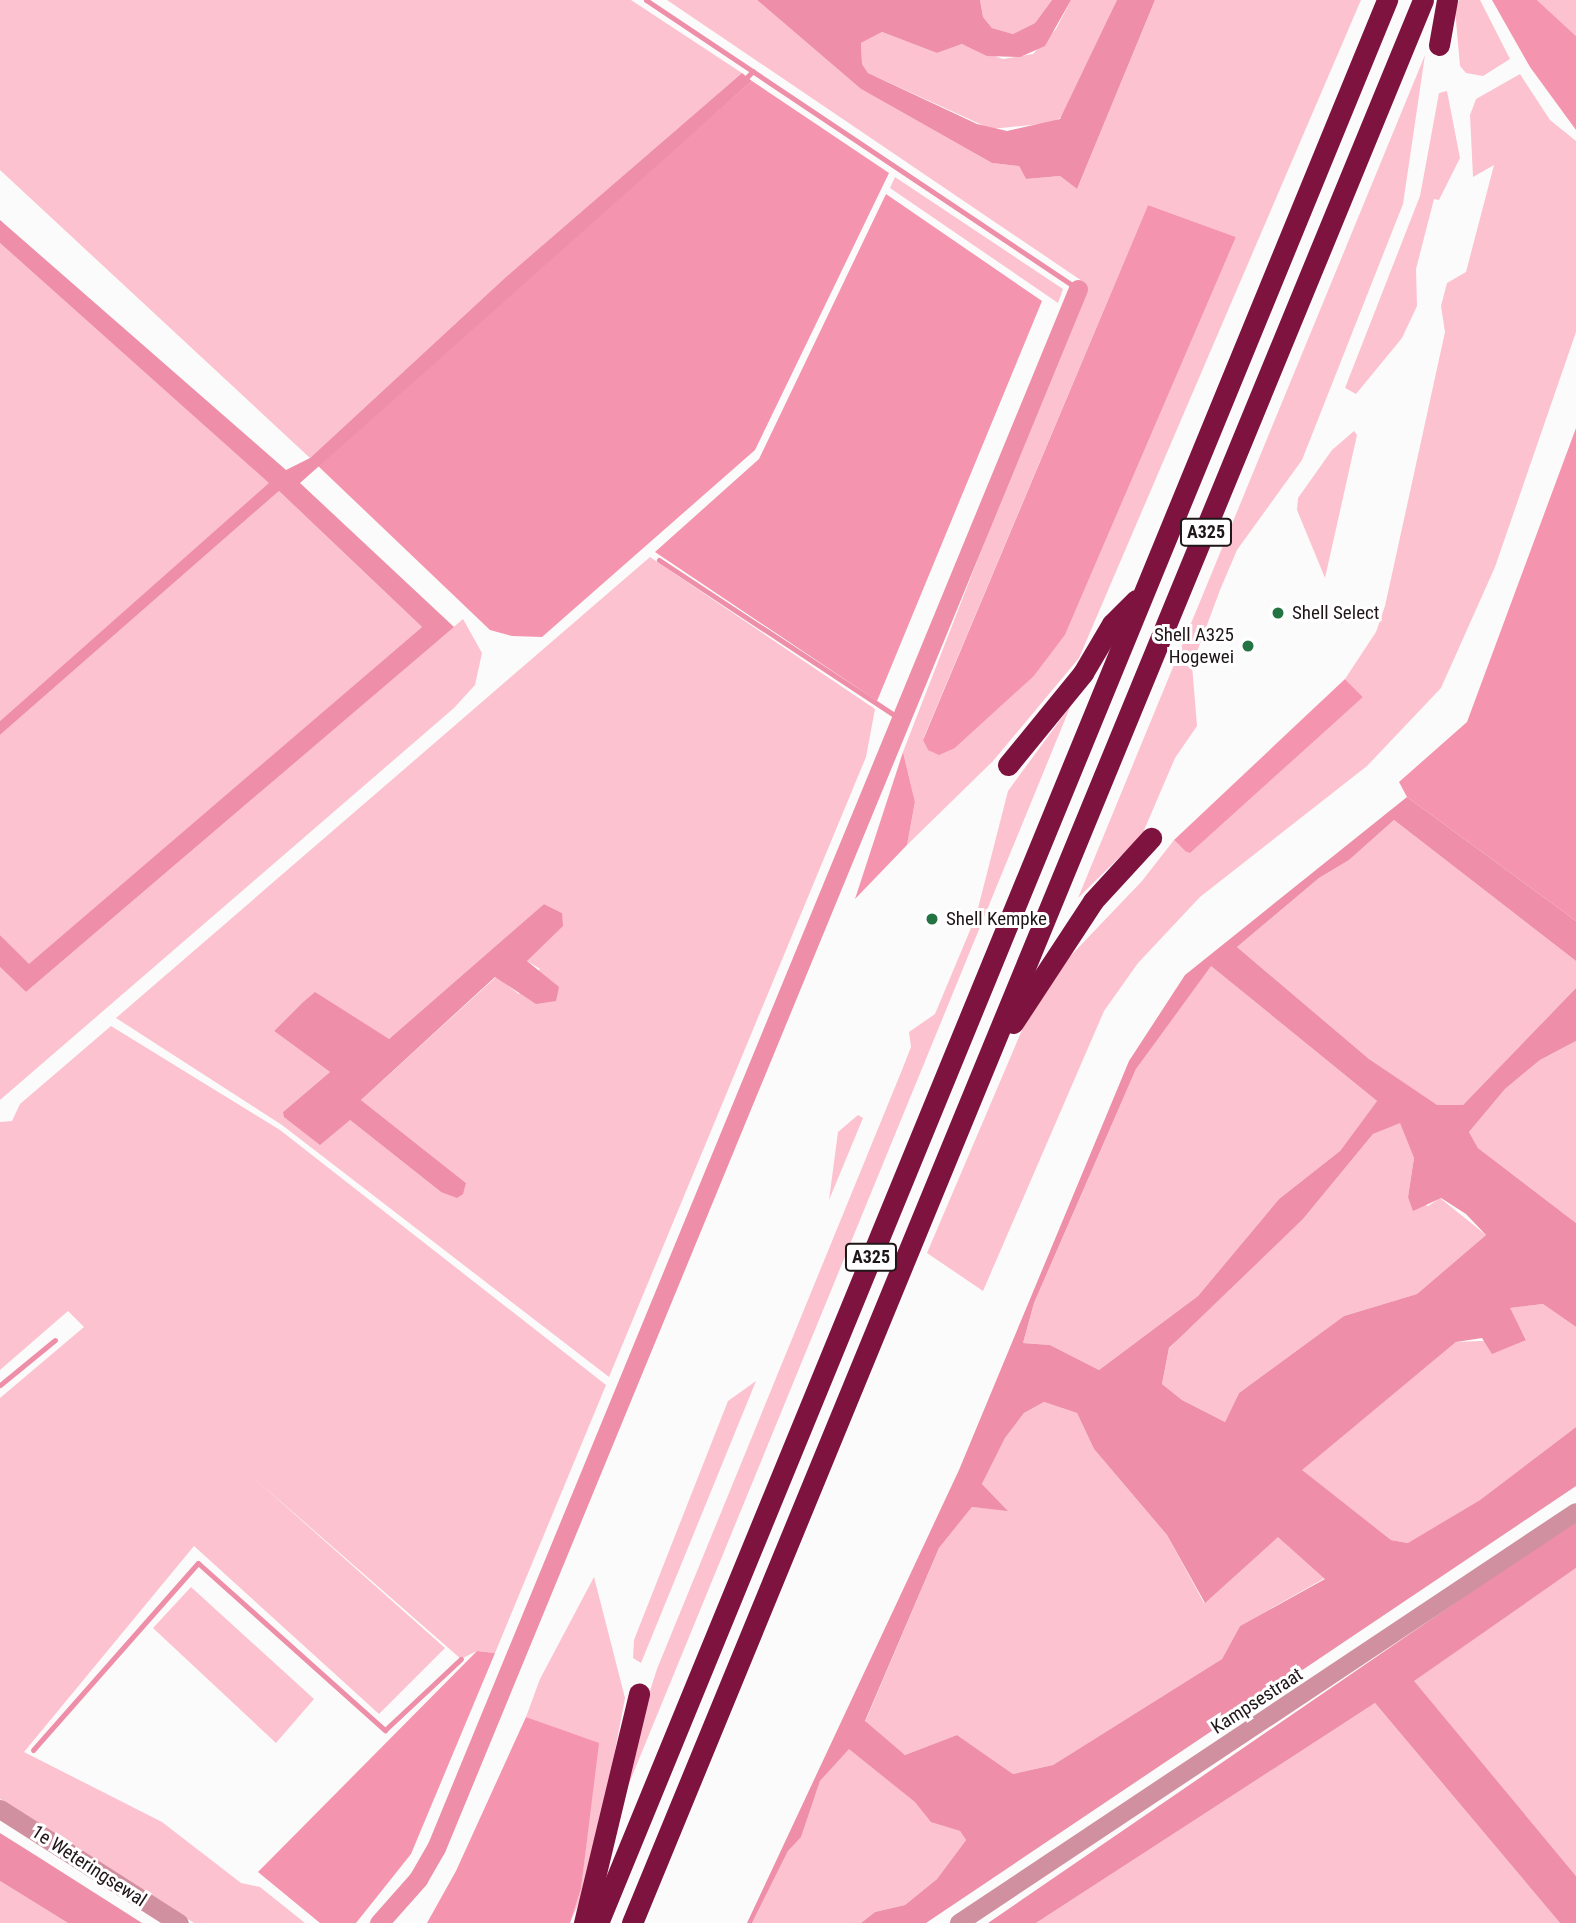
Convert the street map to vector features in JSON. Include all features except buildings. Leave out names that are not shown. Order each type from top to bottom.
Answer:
[{"type":"highway","name":"A325","points":[[598,1923],[1387,0]]},
{"type":"highway","name":"A325","points":[[632,1923],[1423,0]]},
{"type":"highway","points":[[1440,46],[1447,0]]},
{"type":"highway","points":[[1008,765],[1083,673],[1112,624],[1145,591]]},
{"type":"highway","points":[[987,1063],[1093,901],[1151,838]]},
{"type":"highway","points":[[584,1923],[639,1694]]},
{"type":"street","name":"Kampsestraat","points":[[959,1923],[1576,1512]]},
{"type":"street","name":"1e Weteringsewal","points":[[0,1809],[179,1923]]},
{"type":"shaded area","points":[[0,0],[631,0],[742,73],[507,276],[310,458],[0,170]]},
{"type":"shaded area","points":[[667,0],[757,0],[861,89],[992,163],[1019,166],[1026,179],[1060,176],[1077,189],[1155,0],[1361,0],[1079,658],[993,761],[907,845],[915,802],[903,752],[1085,283]],"holes":[[[1148,205],[1236,237],[1065,635],[1034,676],[955,748],[928,750],[923,739]]]},
{"type":"shaded area","points":[[757,0],[980,0],[983,17],[992,28],[1013,34],[1035,23],[1052,0],[1071,0],[1045,46],[1020,57],[987,56],[962,44],[937,53],[882,32],[861,43],[862,64],[868,73],[977,124],[1007,131],[1060,119],[1117,0],[1155,0],[1077,189],[1060,176],[1026,179],[1019,166],[992,163],[861,89]]},
{"type":"shaded area","points":[[980,0],[1052,0],[1035,23],[1013,34],[992,28],[983,17]]},
{"type":"shaded area","points":[[1071,0],[1117,0],[1067,113],[1052,123],[991,129],[868,73],[862,64],[861,43],[882,32],[937,53],[962,44],[1003,59],[1033,54],[1056,29]]},
{"type":"shaded area","points":[[1459,0],[1480,0],[1510,59],[1483,76],[1466,73],[1460,66],[1455,9]]},
{"type":"shaded area","points":[[1492,0],[1537,0],[1576,36],[1576,130],[1530,67]]},
{"type":"shaded area","points":[[1537,0],[1576,0],[1576,36]]},
{"type":"shaded area","points":[[1425,55],[1403,204],[1302,460],[1237,550],[1220,590],[1192,665],[1197,726],[1175,758],[1142,835],[1078,898]]},
{"type":"shaded area","points":[[742,73],[752,81],[300,483],[454,627],[26,992],[0,967],[0,935],[29,964],[422,627],[279,491],[0,735],[0,721],[269,483],[0,243],[0,220],[286,470],[310,458],[507,276]]},
{"type":"shaded area","points":[[1520,74],[1550,120],[1576,141],[1576,332],[1495,567],[1441,688],[1367,766],[1200,897],[1138,963],[1104,1011],[983,1291],[927,1253],[1022,1030],[1057,970],[1142,881],[1174,840],[1185,851],[1363,697],[1345,679],[1376,632],[1385,606],[1445,332],[1441,306],[1447,283],[1466,272],[1494,165],[1473,177],[1470,115],[1476,99]]},
{"type":"shaded area","points":[[752,81],[889,173],[755,450],[542,637],[512,636],[490,630],[316,464]]},
{"type":"shaded area","points":[[1447,91],[1460,158],[1439,200],[1434,199],[1416,269],[1417,306],[1402,338],[1356,394],[1345,388],[1420,196],[1439,93]]},
{"type":"shaded area","points":[[895,177],[1063,289],[1058,303],[890,188]]},
{"type":"shaded area","points":[[886,194],[1042,301],[877,701],[655,552],[759,459]]},
{"type":"shaded area","points":[[1148,205],[1236,237],[1065,635],[1034,676],[955,748],[939,755],[928,750],[923,740]]},
{"type":"shaded area","points":[[0,243],[270,483],[0,721]]},
{"type":"shaded area","points":[[1576,428],[1576,921],[1407,797],[1399,782],[1467,722]]},
{"type":"shaded area","points":[[1354,431],[1357,435],[1325,578],[1297,510],[1298,498],[1332,450]]},
{"type":"shaded area","points":[[279,491],[422,627],[29,965],[0,935],[0,735]]},
{"type":"shaded area","points":[[650,557],[875,709],[866,757],[609,1377],[282,1125],[116,1018]],"holes":[[[544,904],[562,913],[527,961],[540,969],[519,994],[496,977],[361,1100],[466,1183],[441,1192],[350,1120],[283,1112],[330,1072],[274,1031],[301,1004],[389,1039]]]},
{"type":"shaded area","points":[[463,619],[482,653],[475,685],[454,708],[0,1100],[0,967],[26,992]]},
{"type":"shaded area","points":[[1345,679],[1363,697],[1190,853],[1185,851],[1174,840]]},
{"type":"shaded area","points":[[1071,705],[628,1786],[639,1725],[657,1669],[902,1070],[911,1047],[909,1032],[935,1014],[976,916],[1008,791]]},
{"type":"shaded area","points":[[903,752],[915,802],[907,845],[855,899]]},
{"type":"shaded area","points":[[1407,797],[1576,921],[1576,961],[1394,820],[1349,860],[1319,878],[1237,947],[1369,1059],[1437,1105],[1463,1105],[1576,988],[1576,1041],[1540,1060],[1505,1089],[1469,1132],[1478,1148],[1576,1223],[1576,1327],[1543,1304],[1510,1308],[1526,1340],[1492,1354],[1482,1338],[1456,1342],[1302,1470],[1391,1540],[1408,1543],[1480,1500],[1576,1427],[1576,1486],[926,1923],[861,1923],[875,1912],[905,1905],[937,1879],[966,1840],[960,1831],[931,1822],[915,1802],[849,1749],[820,1781],[801,1837],[788,1851],[752,1923],[747,1923],[959,1470],[1129,1061],[1185,975]],"holes":[[[1211,966],[1377,1101],[1340,1151],[1279,1199],[1198,1296],[1099,1370],[1050,1345],[1023,1343],[1034,1303],[1136,1069]],[[1400,1123],[1414,1158],[1408,1197],[1413,1211],[1441,1198],[1466,1214],[1486,1235],[1417,1294],[1344,1316],[1239,1393],[1225,1422],[1182,1400],[1162,1384],[1169,1348],[1303,1219],[1373,1134]],[[1044,1402],[1077,1413],[1094,1449],[1167,1535],[1205,1603],[1278,1537],[1325,1579],[1240,1626],[1222,1659],[1053,1765],[1013,1774],[957,1735],[905,1755],[865,1721],[939,1548],[972,1507],[1008,1511],[982,1484],[1005,1438],[1024,1413]]]},
{"type":"shaded area","points":[[1394,820],[1576,961],[1576,988],[1463,1105],[1436,1105],[1369,1059],[1237,947],[1319,878],[1349,860]]},
{"type":"shaded area","points":[[544,904],[562,913],[563,926],[527,961],[559,987],[556,1001],[536,1004],[495,977],[361,1100],[466,1183],[463,1194],[457,1198],[441,1192],[350,1120],[320,1145],[284,1117],[283,1112],[330,1072],[274,1031],[315,992],[389,1039]]},
{"type":"shaded area","points":[[1210,965],[1377,1101],[1340,1151],[1279,1199],[1198,1296],[1099,1370],[1050,1345],[1023,1343],[1034,1303],[1136,1069]]},
{"type":"shaded area","points":[[111,1026],[280,1130],[606,1385],[495,1653],[477,1651],[461,1659],[255,1479],[445,1648],[379,1714],[194,1546],[24,1752],[162,1822],[241,1883],[260,1887],[305,1923],[194,1923],[0,1799],[0,1398],[84,1327],[68,1311],[0,1370],[0,1122],[12,1121],[20,1104]]},
{"type":"shaded area","points":[[1576,1041],[1576,1223],[1478,1148],[1469,1132],[1505,1089],[1540,1060]]},
{"type":"shaded area","points":[[858,1115],[863,1118],[829,1200],[838,1132]]},
{"type":"shaded area","points":[[1400,1122],[1414,1158],[1408,1197],[1428,1206],[1440,1198],[1486,1235],[1417,1294],[1344,1316],[1239,1393],[1225,1422],[1182,1400],[1162,1384],[1169,1349],[1191,1324],[1303,1219],[1373,1134]]},
{"type":"shaded area","points":[[1543,1304],[1576,1327],[1576,1427],[1480,1500],[1409,1543],[1391,1540],[1301,1470],[1456,1342],[1526,1339],[1509,1308]]},
{"type":"shaded area","points":[[756,1381],[641,1663],[633,1658],[634,1640],[728,1401]]},
{"type":"shaded area","points":[[1044,1402],[1077,1413],[1094,1449],[1167,1535],[1204,1603],[1278,1536],[1325,1578],[1240,1626],[1222,1659],[1053,1765],[1013,1774],[957,1735],[905,1755],[865,1722],[939,1548],[972,1507],[1007,1510],[982,1484],[1005,1438],[1024,1413]]},
{"type":"shaded area","points":[[1576,1520],[1576,1568],[1414,1681],[1576,1876],[1576,1923],[1560,1923],[1375,1703],[1036,1923],[988,1923]]},
{"type":"shaded area","points":[[1576,1568],[1576,1876],[1413,1681]]},
{"type":"shaded area","points":[[594,1577],[625,1698],[592,1873],[570,1923],[581,1889],[598,1744],[526,1717],[540,1679]]},
{"type":"shaded area","points":[[191,1587],[314,1699],[276,1743],[153,1628]]},
{"type":"shaded area","points":[[477,1651],[495,1653],[411,1854],[356,1923],[320,1923],[258,1872]]},
{"type":"shaded area","points":[[1375,1703],[1560,1923],[1036,1923]]},
{"type":"shaded area","points":[[526,1717],[599,1743],[581,1889],[570,1923],[427,1923],[456,1871]]},
{"type":"shaded area","points":[[849,1748],[916,1802],[931,1821],[960,1831],[966,1840],[937,1879],[905,1905],[875,1912],[861,1923],[752,1923],[788,1851],[801,1836],[820,1781]]},
{"type":"shaded area","points":[[0,1833],[142,1923],[68,1923],[0,1881]]},
{"type":"shaded area","points":[[0,1881],[68,1923],[0,1923]]},
{"type":"waterway","points":[[646,0],[1078,289]]},
{"type":"waterway","points":[[743,81],[753,71]]},
{"type":"waterway","points":[[379,1923],[418,1879],[436,1848],[1078,289]]},
{"type":"waterway","points":[[659,560],[902,720]]},
{"type":"waterway","points":[[0,1385],[55,1340]]},
{"type":"waterway","points":[[33,1750],[198,1563],[385,1730],[461,1659]]},
{"type":"place","name":"Shell Select","points":[[1278,613]]},
{"type":"place","name":"Shell A325 Hogewei","points":[[1248,646]]},
{"type":"place","name":"Shell Kempke","points":[[932,919]]}]
